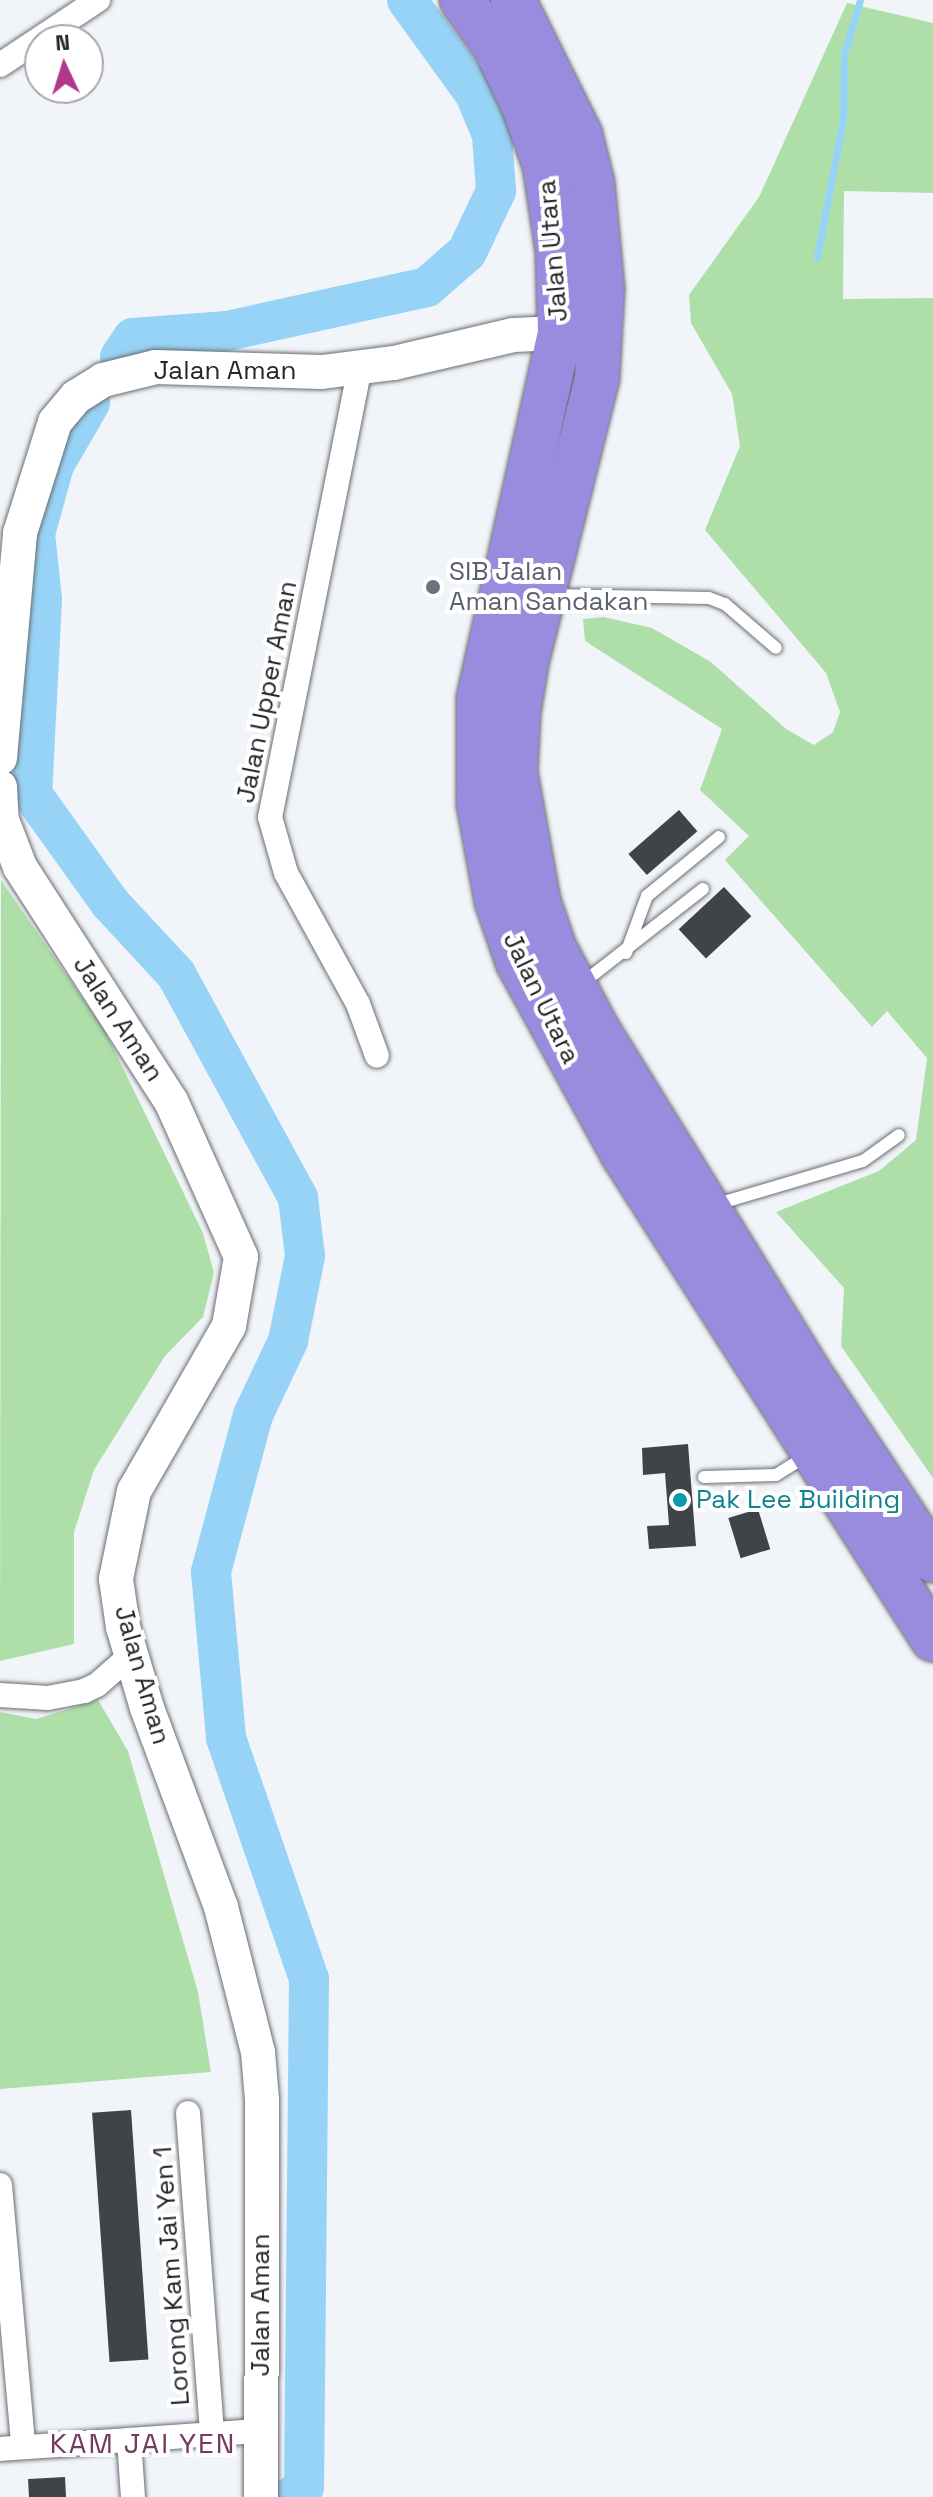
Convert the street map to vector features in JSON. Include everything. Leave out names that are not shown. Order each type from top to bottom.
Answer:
[{"type":"highway","name":"Jalan Utara","points":[[462,0],[496,48],[545,165],[558,251],[560,333],[479,699],[479,804],[485,851],[518,962],[623,1154],[933,1639]]},
{"type":"highway","name":"Jalan Utara","points":[[513,0],[538,43],[580,135],[592,183],[603,319],[597,378],[526,663],[515,773],[538,901],[574,989],[707,1207],[933,1560]]},
{"type":"highway","points":[[538,43],[573,183],[589,298],[587,319],[579,330],[560,333]]},
{"type":"street","points":[[0,65],[98,0]]},
{"type":"street","name":"Jalan Aman","points":[[0,758],[20,533],[55,422],[76,397],[103,380],[156,367],[322,372],[513,335],[560,333]]},
{"type":"street","name":"Jalan Upper Aman","points":[[360,367],[270,817],[286,873],[358,1004],[377,1056]]},
{"type":"street","name":"Jalan Aman","points":[[0,787],[6,851],[171,1101],[241,1257],[229,1326],[149,1460],[121,1534],[116,1579],[131,1655],[221,1907],[258,2052],[262,2100],[261,2497]]},
{"type":"street","points":[[0,1695],[48,1698],[84,1691],[97,1685],[131,1655]]},
{"type":"street","name":"Lorong Kam Jai Yen 1","points":[[188,2113],[212,2434]]},
{"type":"street","points":[[0,2185],[12,2447],[260,2431]]},
{"type":"street","points":[[129,2440],[133,2497]]},
{"type":"lane","points":[[543,595],[709,598],[725,604],[776,648]]},
{"type":"lane","points":[[626,953],[647,896],[719,837]]},
{"type":"lane","points":[[574,989],[626,953],[703,889]]},
{"type":"lane","points":[[707,1207],[863,1161],[899,1135]]},
{"type":"lane","points":[[704,1477],[776,1475],[814,1451]]},
{"type":"green space","points":[[847,3],[933,23],[933,193],[844,191],[843,299],[933,298],[933,1478],[841,1346],[844,1288],[776,1212],[879,1171],[916,1140],[927,1058],[887,1011],[872,1027],[725,860],[749,836],[700,790],[722,729],[585,641],[583,619],[604,617],[652,628],[711,662],[786,729],[814,745],[833,732],[840,712],[826,673],[705,530],[740,446],[732,394],[691,323],[689,295],[759,197]]},
{"type":"green space","points":[[1,880],[105,1031],[203,1233],[214,1273],[203,1317],[165,1356],[94,1470],[74,1532],[74,1644],[0,1661]]},
{"type":"green space","points":[[98,1700],[128,1751],[198,1992],[211,2072],[0,2089],[0,1712],[36,1719]]},
{"type":"building","points":[[679,810],[697,831],[647,875],[628,854]]},
{"type":"building","points":[[724,887],[751,916],[706,959],[679,929]]},
{"type":"building","name":"Pak Lee Building","points":[[688,1444],[696,1546],[649,1549],[647,1526],[669,1525],[665,1473],[643,1475],[642,1448]]},
{"type":"building","points":[[758,1509],[770,1549],[741,1558],[728,1518]]},
{"type":"building","points":[[131,2110],[148,2359],[110,2362],[92,2113]]},
{"type":"building","points":[[65,2477],[66,2497],[29,2497],[28,2479]]},
{"type":"waterway","points":[[120,357],[133,338],[227,331],[427,287],[467,252],[496,191],[492,135],[475,94],[407,0]]},
{"type":"waterway","points":[[817,257],[843,119],[844,54],[860,0]]},
{"type":"waterway","points":[[90,403],[54,465],[35,534],[42,599],[32,794],[110,903],[176,974],[298,1198],[305,1256],[288,1341],[253,1415],[211,1572],[226,1738],[309,1979],[304,2487],[291,2497]]},
{"type":"place","name":"SIB Jalan Aman Sandakan","points":[[433,587]]},
{"type":"place","name":"Pak Lee Building","points":[[680,1500]]},
{"type":"district","name":"KAM JAI YEN","points":[[143,2443]]}]
